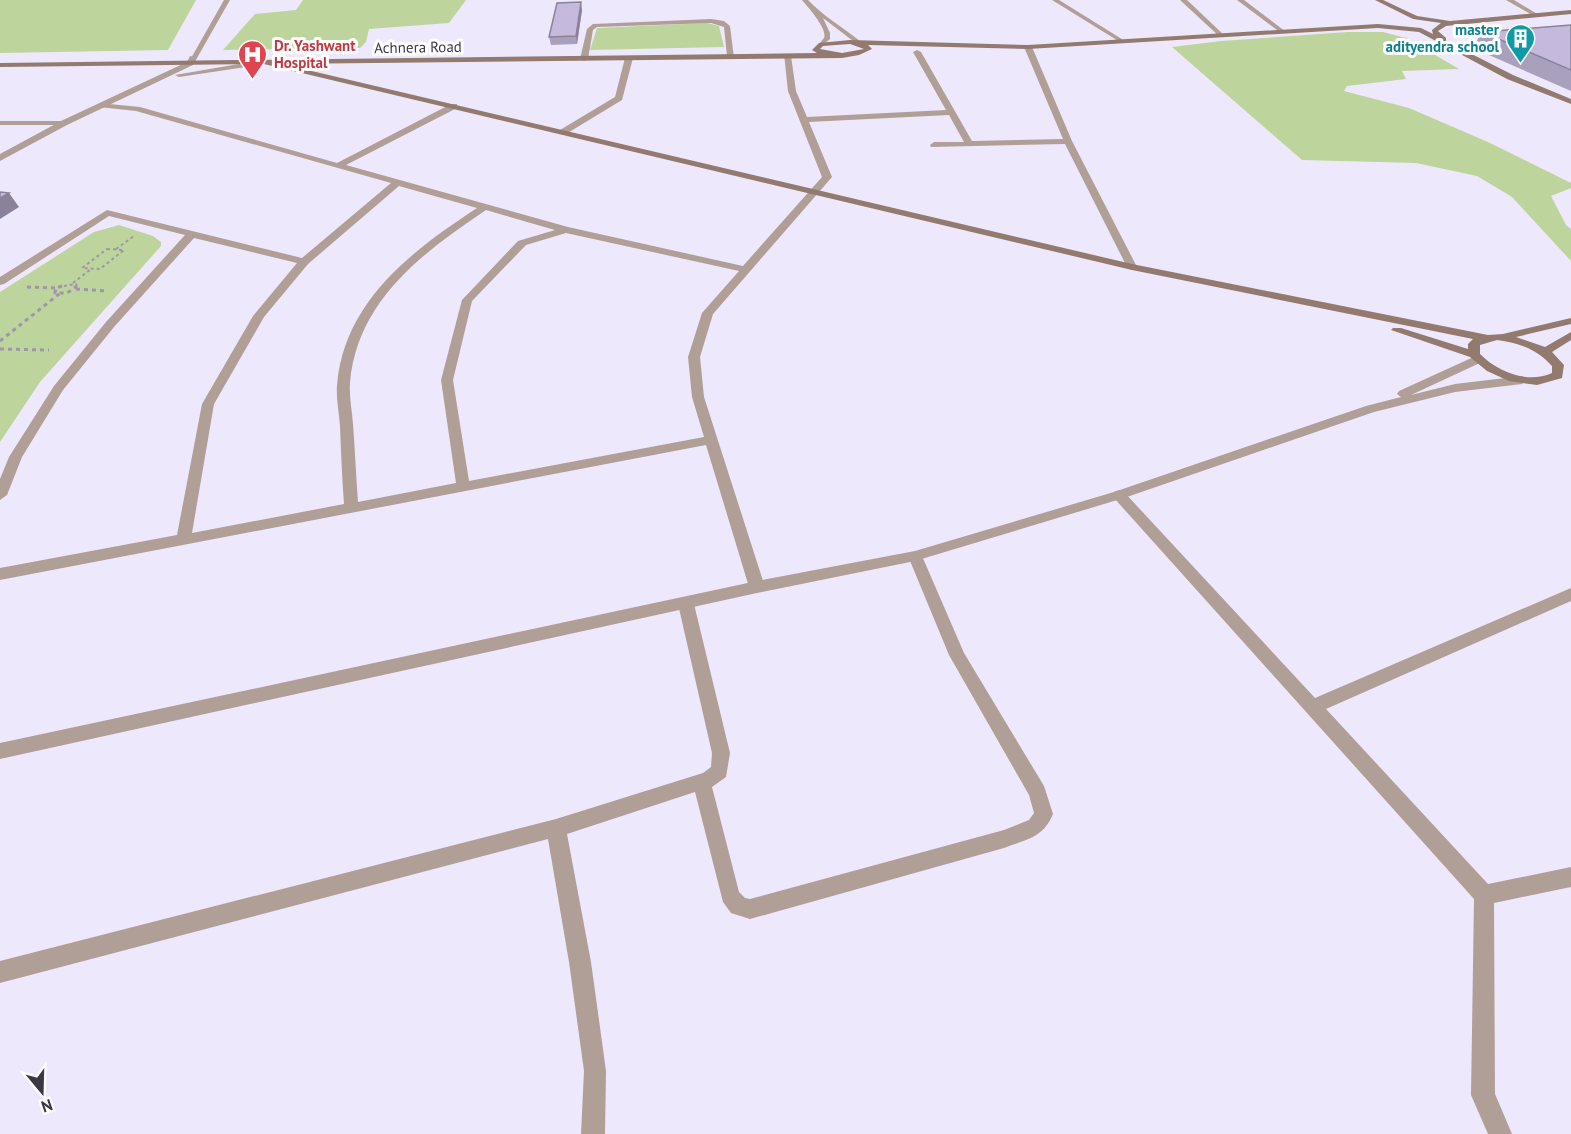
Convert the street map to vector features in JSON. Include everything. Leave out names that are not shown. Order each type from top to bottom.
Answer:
[{"type":"main road","points":[[1368,0],[1510,77],[1571,102]]},
{"type":"main road","points":[[1378,0],[1437,27]]},
{"type":"main road","points":[[1378,26],[1403,21],[1465,21],[1571,12]]},
{"type":"main road","points":[[883,53],[1028,47],[1378,26],[1437,27],[1465,21]]},
{"type":"main road","points":[[1437,27],[1434,31],[1442,38],[1500,67],[1571,96]]},
{"type":"main road","name":"Achnera Road","points":[[0,59],[265,62],[584,56],[629,58],[731,54],[793,49],[821,44],[859,43],[977,48]]},
{"type":"main road","points":[[859,43],[868,49],[860,54]]},
{"type":"main road","points":[[821,44],[816,48],[818,52],[836,55]]},
{"type":"main road","name":"Achnera Road","points":[[0,65],[731,54],[787,56],[871,53]]},
{"type":"main road","points":[[265,62],[1132,267],[1339,310],[1522,341],[1571,363]]},
{"type":"main road","points":[[1339,310],[1476,357],[1494,370],[1522,380],[1571,381]]},
{"type":"main road","points":[[1476,357],[1474,344],[1491,337],[1528,333],[1571,321]]},
{"type":"main road","points":[[1549,355],[1571,335]]},
{"type":"main road","points":[[1549,355],[1560,370],[1552,379]]},
{"type":"street","points":[[0,158],[64,123],[191,61],[227,0]]},
{"type":"street","points":[[805,0],[817,13],[827,33],[827,39],[821,44]]},
{"type":"street","points":[[1055,0],[1122,41]]},
{"type":"street","points":[[1184,0],[1222,36]]},
{"type":"street","points":[[1240,0],[1283,32]]},
{"type":"street","points":[[1509,0],[1536,15]]},
{"type":"street","points":[[817,13],[828,18],[859,43]]},
{"type":"street","points":[[584,56],[590,29],[595,26],[711,21],[722,22],[727,26],[731,54]]},
{"type":"street","points":[[1028,47],[1068,141],[1132,267]]},
{"type":"street","points":[[917,52],[969,143]]},
{"type":"street","points":[[757,586],[698,397],[694,357],[708,313],[827,177],[792,91],[787,56]]},
{"type":"street","points":[[563,132],[619,98],[629,58]]},
{"type":"street","points":[[138,88],[200,70],[265,62]]},
{"type":"street","points":[[102,105],[137,109],[566,230],[746,270]]},
{"type":"street","points":[[338,166],[454,106]]},
{"type":"street","points":[[804,120],[951,112]]},
{"type":"street","points":[[0,123],[64,123]]},
{"type":"street","points":[[934,145],[1068,141]]},
{"type":"street","points":[[183,540],[208,404],[259,316],[304,262],[398,183]]},
{"type":"street","points":[[351,508],[343,381],[352,341],[368,305],[396,273],[429,243],[486,206]]},
{"type":"street","points":[[0,282],[107,213],[304,262]]},
{"type":"street","points":[[463,487],[447,380],[467,300],[522,243],[566,230]]},
{"type":"street","points":[[0,495],[4,473],[39,413],[65,379],[192,234]]},
{"type":"street","points":[[1370,409],[1476,357]]},
{"type":"street","points":[[0,751],[686,604],[757,586],[915,556],[1119,495],[1370,409],[1455,388],[1522,380]]},
{"type":"street","points":[[0,574],[710,440]]},
{"type":"street","points":[[1119,495],[1484,895],[1483,1095],[1500,1134]]},
{"type":"street","points":[[702,782],[730,895],[741,909],[750,909],[1004,839],[1036,826],[1044,813],[1037,792],[957,655],[915,556]]},
{"type":"street","points":[[1313,707],[1571,594]]},
{"type":"street","points":[[0,972],[556,828],[702,782],[720,771],[721,753],[686,604]]},
{"type":"street","points":[[556,828],[580,962],[595,1071],[593,1134]]},
{"type":"street","points":[[1484,895],[1571,877]]},
{"type":"path","points":[[116,249],[134,236]]},
{"type":"path","points":[[107,249],[116,249],[124,250],[100,269],[82,268],[107,249]]},
{"type":"path","points":[[25,287],[56,288],[73,284],[91,268]]},
{"type":"path","points":[[73,284],[77,285],[75,289]]},
{"type":"path","points":[[56,288],[54,291],[59,294]]},
{"type":"path","points":[[0,341],[59,294],[75,289],[108,291]]},
{"type":"path","points":[[0,349],[49,350]]},
{"type":"green space","points":[[0,0],[196,0],[168,50],[0,53]]},
{"type":"green space","points":[[303,0],[466,0],[449,23],[369,29],[366,42],[360,48],[223,50],[255,14],[296,10]]},
{"type":"green space","points":[[707,23],[719,26],[724,47],[590,50],[597,28]]},
{"type":"green space","points":[[1348,32],[1383,32],[1406,38],[1459,69],[1402,71],[1406,79],[1347,86],[1344,91],[1409,108],[1488,142],[1571,183],[1571,188],[1551,196],[1566,225],[1571,229],[1571,261],[1512,197],[1477,176],[1416,163],[1302,160],[1172,47],[1221,41]]},
{"type":"green space","points":[[119,225],[153,236],[161,242],[161,246],[40,382],[0,442],[0,292],[94,232]]},
{"type":"building","points":[[581,2],[576,36],[549,37],[557,3]]},
{"type":"building","points":[[1571,25],[1571,70],[1482,32]]},
{"type":"building","points":[[0,192],[9,193],[0,198]]},
{"type":"place","name":"master adityendra school","points":[[1520,64]]},
{"type":"place","name":"Dr. Yashwant Hospital","points":[[253,80]]}]
